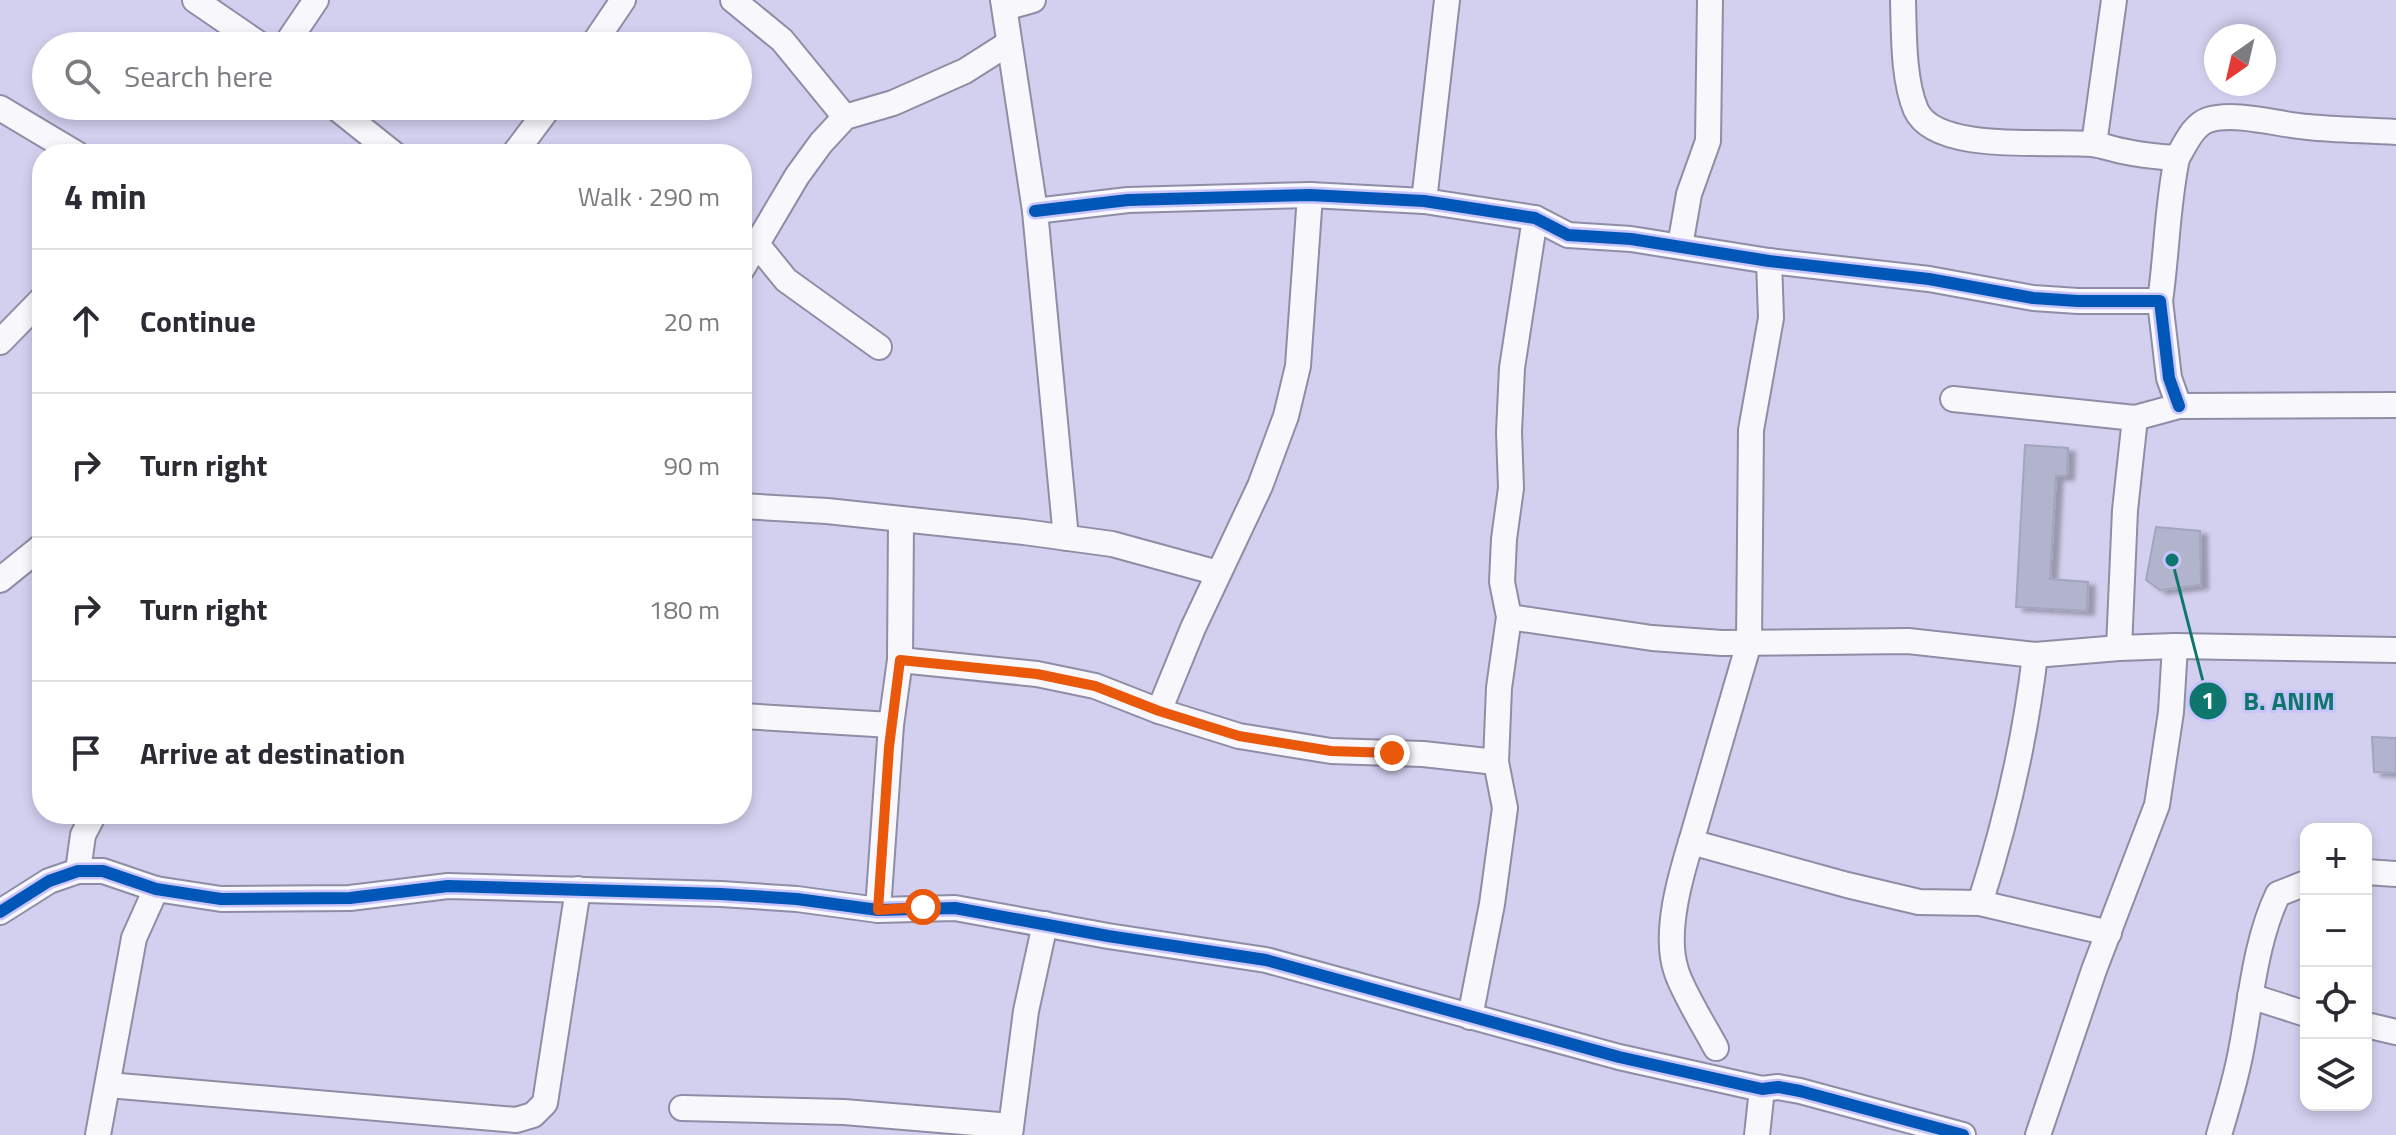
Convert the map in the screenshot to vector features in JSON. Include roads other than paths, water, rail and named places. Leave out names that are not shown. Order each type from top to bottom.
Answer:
[{"type":"street","points":[[195,0],[242,32]]},
{"type":"street","points":[[294,32],[316,0]]},
{"type":"street","points":[[601,32],[623,0]]},
{"type":"street","points":[[733,0],[782,40],[845,117]]},
{"type":"street","points":[[1033,0],[1004,4],[1035,211],[1066,538]]},
{"type":"street","points":[[1424,201],[1447,0]]},
{"type":"street","points":[[1680,246],[1689,194],[1708,141],[1710,0]]},
{"type":"street","points":[[1903,0],[1909,82],[1916,112],[1927,124],[1959,139],[2094,144],[2177,158]]},
{"type":"street","points":[[2094,144],[2114,0]]},
{"type":"street","points":[[752,250],[821,143],[845,117],[907,97],[965,71],[1009,43]]},
{"type":"street","points":[[0,108],[60,144]]},
{"type":"street","points":[[2179,406],[2169,378],[2160,301],[2167,214],[2177,158],[2194,129],[2206,120],[2221,118],[2396,132]]},
{"type":"street","points":[[352,120],[382,144]]},
{"type":"street","points":[[522,144],[540,120]]},
{"type":"street","points":[[1159,711],[1218,573],[1260,486],[1286,416],[1298,366],[1310,195]]},
{"type":"street","points":[[1035,211],[1128,200],[1310,195],[1424,201],[1535,218],[1568,235],[1631,239],[1769,261],[1929,279],[2033,298],[2160,301]]},
{"type":"street","points":[[1470,1017],[1492,904],[1505,808],[1496,762],[1499,688],[1509,617],[1502,582],[1511,488],[1509,432],[1512,368],[1535,218]]},
{"type":"street","points":[[756,243],[786,280],[879,347]]},
{"type":"street","points":[[1716,1048],[1676,970],[1672,936],[1680,876],[1749,643],[1751,430],[1771,318],[1769,261]]},
{"type":"street","points":[[0,342],[32,309]]},
{"type":"street","points":[[1953,399],[2135,418],[2179,406],[2396,405]]},
{"type":"street","points":[[2119,648],[2125,510],[2135,418]]},
{"type":"street","points":[[752,507],[827,511],[1112,544],[1218,573]]},
{"type":"street","points":[[878,910],[891,725],[900,660],[901,521]]},
{"type":"street","points":[[0,580],[32,554]]},
{"type":"street","points":[[1509,617],[1652,638],[1722,643],[1908,641],[2035,655],[2175,646],[2396,650]]},
{"type":"street","points":[[2038,1135],[2094,970],[2157,805],[2171,712],[2175,646]]},
{"type":"street","points":[[1980,903],[2012,793],[2027,723],[2035,655]]},
{"type":"street","points":[[900,660],[1037,674],[1095,686],[1159,711],[1239,736],[1331,751],[1423,754],[1496,762]]},
{"type":"street","points":[[752,717],[891,725]]},
{"type":"street","points":[[78,871],[83,835],[89,824]]},
{"type":"street","points":[[1691,842],[1919,902],[1980,903],[2109,933]]},
{"type":"street","points":[[0,912],[49,881],[78,871],[103,871],[156,889],[221,899],[350,898],[448,886],[797,899],[878,910],[955,908],[1266,960],[1619,1057],[1762,1089],[1778,1087],[1828,1097],[1963,1135]]},
{"type":"street","points":[[2372,872],[2396,874]]},
{"type":"street","points":[[2219,1135],[2241,1054],[2250,996],[2274,902],[2278,894],[2300,885]]},
{"type":"street","points":[[98,1135],[134,938],[156,889]]},
{"type":"street","points":[[108,1085],[516,1120],[533,1115],[545,1103],[578,889]]},
{"type":"street","points":[[682,1108],[844,1112],[1011,1130],[1026,1011],[1045,924]]},
{"type":"street","points":[[2250,996],[2300,1012]]},
{"type":"street","points":[[2372,1026],[2396,1032]]},
{"type":"street","points":[[1757,1135],[1762,1089]]},
{"type":"place","name":"B. ANIM","points":[[2172,560]]}]
